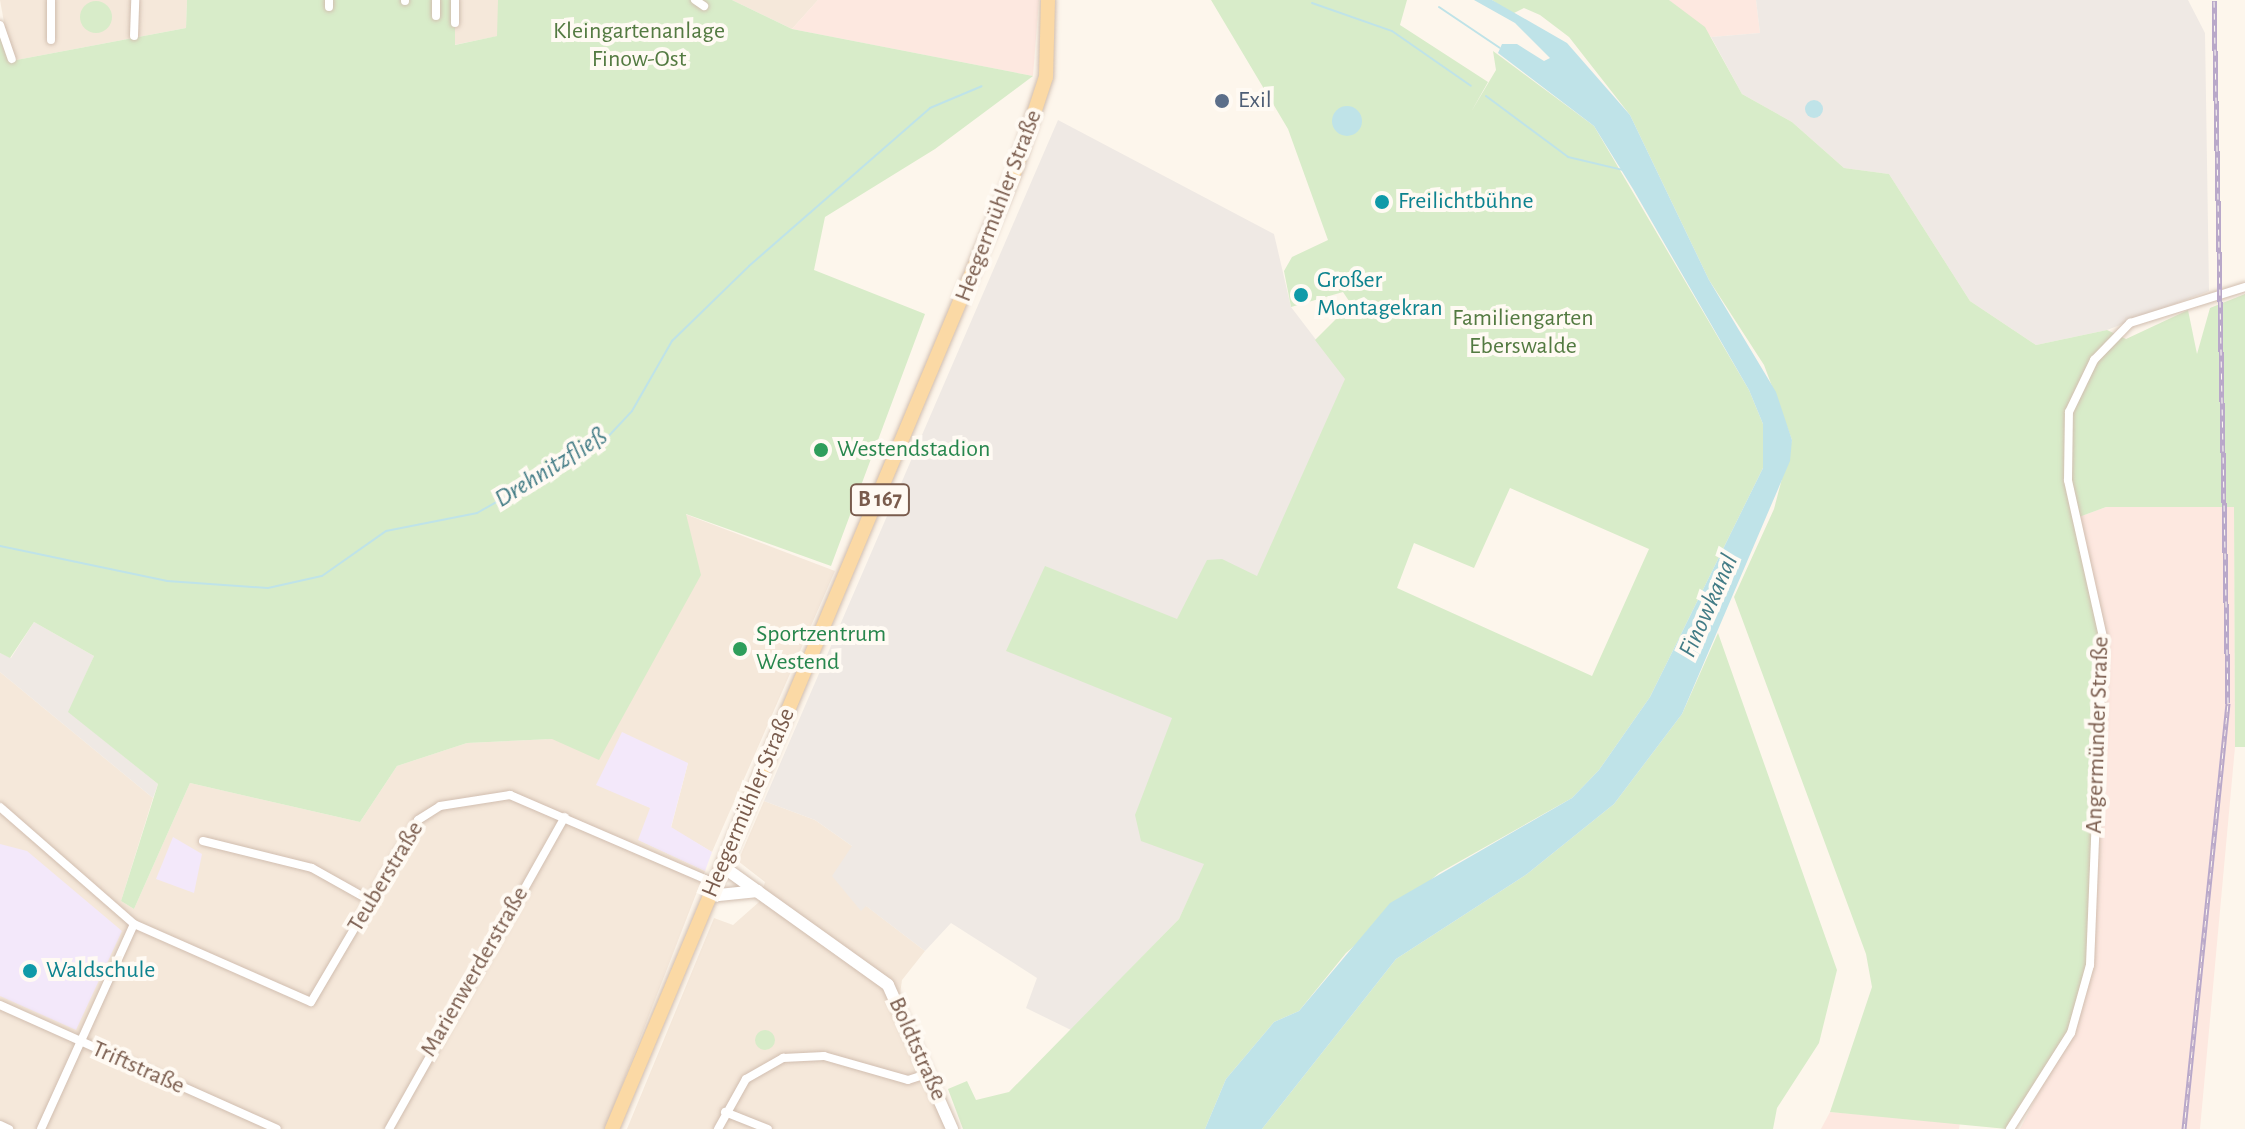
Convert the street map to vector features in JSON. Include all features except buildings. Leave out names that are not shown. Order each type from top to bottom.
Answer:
[{"type":"main road","name":"Heegermühler Straße","points":[[612,1129],[945,344],[1046,77],[1048,0]]},
{"type":"main road","name":"Boldtstraße","points":[[722,866],[888,985],[930,1073],[952,1129]]},
{"type":"main road","points":[[712,890],[758,891]]},
{"type":"street","points":[[51,0],[51,40]]},
{"type":"street","points":[[134,36],[135,0]]},
{"type":"street","points":[[436,0],[436,16]]},
{"type":"street","points":[[455,0],[455,23]]},
{"type":"street","points":[[695,0],[704,6]]},
{"type":"street","points":[[0,25],[12,59]]},
{"type":"street","name":"Angermünder Straße","points":[[2010,1129],[2071,1033],[2092,946],[2103,637],[2068,480],[2069,412],[2094,360],[2130,323],[2245,287]]},
{"type":"street","name":"Teuberstraße","points":[[134,924],[311,1002],[418,820],[440,806],[495,793],[565,817],[712,890]]},
{"type":"street","points":[[0,807],[134,924],[41,1129]]},
{"type":"street","name":"Marienwerderstraße","points":[[389,1129],[565,817]]},
{"type":"street","points":[[203,841],[312,868],[371,901]]},
{"type":"street","name":"Triftstraße","points":[[0,1005],[277,1129]]},
{"type":"street","points":[[718,1129],[746,1079],[783,1058],[824,1056],[908,1080],[930,1073]]},
{"type":"street","points":[[725,1112],[768,1129]]},
{"type":"street","points":[[0,1125],[9,1129]]},
{"type":"shaded area","points":[[0,0],[187,0],[186,28],[11,61]]},
{"type":"shaded area","points":[[403,0],[498,0],[498,36],[454,45]]},
{"type":"shaded area","points":[[732,0],[818,0],[792,29]]},
{"type":"shaded area","points":[[818,0],[1039,0],[1033,76],[792,29]]},
{"type":"shaded area","points":[[1669,0],[1756,0],[1760,33],[1711,37]]},
{"type":"shaded area","points":[[1756,0],[2188,0],[2205,33],[2209,291],[2107,330],[2036,345],[1970,301],[1889,174],[1844,168],[1792,122],[1742,94],[1711,37],[1760,33]]},
{"type":"shaded area","points":[[1058,120],[1274,234],[1291,307],[1346,379],[1152,818],[1158,843],[1205,864],[1179,919],[1071,1030],[1026,1008],[1037,978],[951,923],[925,951],[866,906],[861,911],[832,876],[852,846],[815,820],[764,801]]},
{"type":"shaded area","points":[[2234,506],[2235,747],[2200,1129],[2020,1129],[2058,1054],[2103,637],[2079,517],[2106,507]]},
{"type":"shaded area","points":[[685,514],[835,571],[712,852],[671,828],[688,763],[596,784],[651,808],[639,840],[705,871],[605,1129],[0,1129],[0,672],[153,798],[121,901],[134,909],[190,783],[360,822],[397,766],[467,743],[552,739]]},
{"type":"shaded area","points":[[34,622],[94,656],[69,712],[158,784],[153,798],[0,672],[0,653],[11,658]]},
{"type":"shaded area","points":[[622,732],[688,763],[671,827],[712,852],[705,871],[638,840],[650,808],[596,785]]},
{"type":"shaded area","points":[[764,801],[815,820],[852,846],[865,905],[925,951],[902,980],[899,1001],[952,1129],[627,1129],[714,918],[733,925],[759,902],[765,882],[738,861]]},
{"type":"shaded area","points":[[173,837],[202,854],[194,893],[156,879]]},
{"type":"shaded area","points":[[0,844],[27,851],[122,931],[76,1030],[0,996]]},
{"type":"shaded area","points":[[1830,1112],[1960,1122],[1959,1129],[1821,1129]]},
{"type":"green space","name":"Kleingartenanlage Finow-Ost","points":[[187,0],[455,0],[455,45],[497,36],[498,0],[732,0],[792,29],[1033,76],[935,149],[825,217],[814,270],[925,314],[831,566],[686,514],[701,575],[599,760],[552,739],[467,743],[397,766],[360,822],[190,783],[134,909],[121,901],[158,784],[68,712],[94,656],[34,622],[10,658],[0,653],[0,33],[11,61],[186,28]]},
{"type":"green space","name":"Familiengarten Eberswalde","points":[[1211,0],[1407,0],[1400,25],[1488,82],[1471,112],[1496,70],[1493,51],[1594,126],[1749,390],[1763,424],[1763,468],[1650,697],[1599,770],[1572,798],[1439,873],[1346,953],[1299,1011],[1274,1022],[1226,1079],[1205,1129],[963,1129],[948,1089],[967,1081],[976,1100],[1009,1092],[1179,919],[1204,864],[1141,841],[1135,815],[1172,718],[1006,651],[1045,566],[1177,619],[1207,560],[1222,559],[1257,576],[1345,379],[1315,340],[1351,304],[1343,292],[1291,307],[1284,271],[1292,257],[1328,240],[1288,129]],"holes":[[[1510,488],[1649,549],[1592,676],[1397,588],[1414,543],[1474,568]]]},
{"type":"green space","points":[[1492,0],[1669,0],[1705,27],[1742,94],[1792,122],[1844,168],[1889,174],[1970,301],[2036,345],[2107,330],[2126,339],[2188,310],[2197,354],[2210,308],[2245,294],[2245,747],[2235,747],[2234,507],[2106,507],[2079,517],[2103,637],[2092,945],[2079,1012],[2007,1129],[1830,1112],[1872,987],[1866,954],[1734,597],[1774,509],[1792,440],[1764,365],[1709,280],[1630,115],[1569,37],[1540,15],[1524,8],[1512,14]]},
{"type":"green space","points":[[96,1],[107,6],[112,17],[107,28],[96,33],[85,28],[80,17],[85,6]]},
{"type":"green space","points":[[1718,633],[1837,970],[1819,1043],[1777,1108],[1773,1129],[1262,1129],[1396,959],[1527,874],[1614,804],[1682,714]]},
{"type":"green space","points":[[765,1030],[772,1033],[775,1040],[772,1047],[765,1050],[758,1047],[755,1040],[758,1033]]},
{"type":"water","name":"Finowkanal","points":[[1474,0],[1492,0],[1567,43],[1630,115],[1709,280],[1776,392],[1792,440],[1790,461],[1682,714],[1614,804],[1527,874],[1396,959],[1262,1129],[1205,1129],[1226,1079],[1274,1022],[1299,1011],[1390,903],[1572,798],[1599,770],[1650,697],[1763,468],[1763,424],[1749,390],[1633,189],[1594,126],[1498,53],[1502,44],[1517,44],[1544,61],[1550,58],[1515,23]]},
{"type":"water","points":[[1814,100],[1823,109],[1814,118],[1805,109]]},
{"type":"water","points":[[1347,106],[1353,107],[1361,115],[1361,127],[1353,135],[1347,136],[1341,135],[1333,127],[1332,121],[1333,115],[1341,107]]},
{"type":"waterway","name":"Drehnitzfließ","points":[[1312,3],[1392,31],[1471,86]]},
{"type":"waterway","points":[[1439,7],[1500,48]]},
{"type":"waterway","name":"Drehnitzfließ","points":[[0,546],[167,581],[268,588],[322,576],[386,531],[477,513],[603,442],[632,411],[672,341],[749,266],[930,108],[982,86]]},
{"type":"waterway","points":[[1486,96],[1568,157],[1623,170]]},
{"type":"railway","points":[[2184,1129],[2228,703],[2214,0]]},
{"type":"place","name":"Exil","points":[[1222,101]]},
{"type":"place","name":"Freilichtbühne","points":[[1382,202]]},
{"type":"place","name":"Großer Montagekran","points":[[1301,295]]},
{"type":"place","name":"Westendstadion","points":[[821,450]]},
{"type":"place","name":"Sportzentrum Westend","points":[[740,649]]},
{"type":"place","name":"Waldschule","points":[[30,971]]}]
